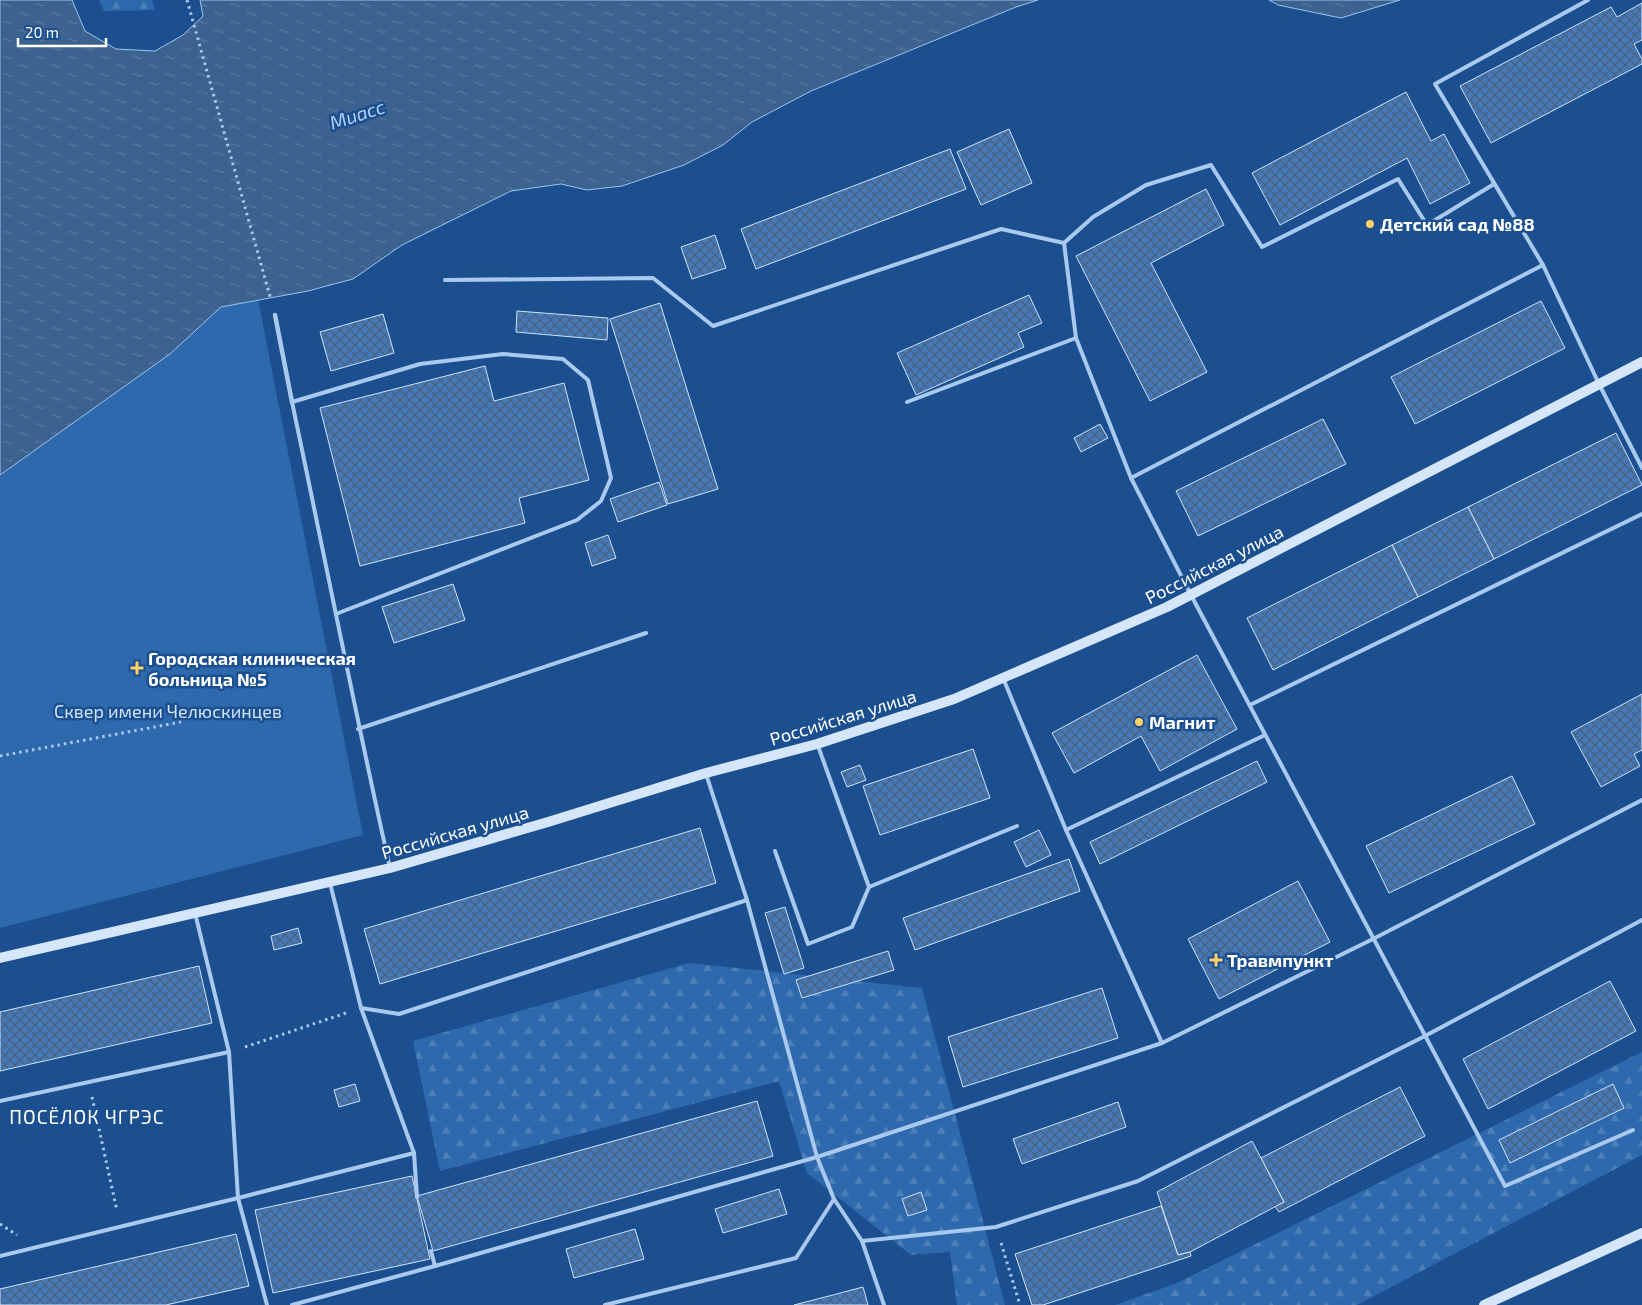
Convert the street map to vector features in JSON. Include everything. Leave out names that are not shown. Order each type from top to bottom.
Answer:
[{"type":"main road","name":"Российская улица","points":[[0,958],[390,868],[706,773],[817,744],[954,699],[1167,607],[1642,362]]},
{"type":"main road","points":[[1484,1305],[1642,1232]]},
{"type":"street","points":[[275,315],[292,402]]},
{"type":"lane","points":[[1588,0],[1435,84],[1543,265],[1599,384],[1642,468]]},
{"type":"lane","points":[[1064,243],[1092,217],[1146,185],[1211,165],[1262,247],[1398,179],[1427,226],[1494,184]]},
{"type":"lane","points":[[445,280],[653,278],[713,326],[1001,229],[1064,243]]},
{"type":"lane","points":[[1064,243],[1076,338],[1131,478],[1265,735],[1505,1186],[1633,1130]]},
{"type":"lane","points":[[1131,478],[1543,265]]},
{"type":"lane","points":[[907,402],[1076,338]]},
{"type":"lane","points":[[336,614],[577,520],[601,501],[610,478],[588,380],[563,359],[503,354],[420,364],[292,402],[358,729],[390,868]]},
{"type":"lane","points":[[1250,705],[1642,514]]},
{"type":"lane","points":[[358,729],[646,634]]},
{"type":"lane","points":[[1003,678],[1066,830],[1162,1043]]},
{"type":"lane","points":[[1066,830],[1265,735]]},
{"type":"lane","points":[[775,851],[808,944],[852,927],[869,887],[817,744]]},
{"type":"lane","points":[[706,773],[748,900],[817,1157],[834,1199],[862,1241],[884,1305]]},
{"type":"lane","points":[[292,1305],[817,1157],[1162,1043],[1373,939],[1642,800]]},
{"type":"lane","points":[[869,887],[1017,826]]},
{"type":"lane","points":[[330,882],[361,1008],[414,1152],[417,1197]]},
{"type":"lane","points":[[361,1008],[399,1014],[748,900]]},
{"type":"lane","points":[[194,913],[229,1052],[238,1198],[268,1305]]},
{"type":"lane","points":[[862,1241],[996,1227],[1138,1181],[1425,1036],[1642,920]]},
{"type":"lane","points":[[0,1101],[229,1052]]},
{"type":"lane","points":[[0,1256],[238,1198],[414,1152]]},
{"type":"lane","points":[[605,1305],[796,1258],[834,1199]]},
{"type":"lane","points":[[431,1251],[435,1266]]},
{"type":"path","points":[[187,0],[275,315]]},
{"type":"path","points":[[0,756],[181,722]]},
{"type":"path","points":[[229,1052],[361,1008]]},
{"type":"path","points":[[88,1082],[121,1227]]},
{"type":"path","points":[[996,1227],[1020,1305]]},
{"type":"green space","points":[[99,0],[152,0],[155,10],[104,11]]},
{"type":"green space","name":"Сквер имени Челюскинцев","points":[[258,299],[363,835],[0,928],[0,475],[170,354],[221,307]]},
{"type":"green space","points":[[689,963],[922,988],[1005,1305],[957,1305],[950,1252],[911,1255],[807,1173],[779,1081],[440,1171],[413,1041]]},
{"type":"green space","points":[[1642,1052],[1642,1155],[1357,1305],[1115,1305],[1177,1283]]},
{"type":"water","name":"Миасс","points":[[0,0],[72,0],[85,31],[116,49],[155,51],[183,35],[203,16],[200,0],[1038,0],[1016,7],[811,91],[752,122],[723,145],[684,165],[622,186],[587,190],[561,184],[511,191],[402,245],[353,279],[308,291],[221,307],[170,354],[0,475]]},
{"type":"water","points":[[1269,0],[1400,0],[1341,18],[1278,5]]},
{"type":"building","points":[[1642,3],[1642,40],[1634,44],[1642,59],[1642,64],[1491,143],[1460,86],[1611,7],[1617,17]]},
{"type":"building","points":[[1406,92],[1431,141],[1444,134],[1470,183],[1430,204],[1407,158],[1280,225],[1252,173]]},
{"type":"building","points":[[1009,129],[1032,183],[981,205],[957,152]]},
{"type":"building","points":[[950,149],[966,189],[756,269],[741,229]]},
{"type":"building","points":[[1206,189],[1224,225],[1151,263],[1207,372],[1150,401],[1076,256]]},
{"type":"building","points":[[715,235],[726,268],[692,279],[681,247]]},
{"type":"building","points":[[1029,295],[1042,323],[1018,333],[1024,347],[916,395],[897,353]]},
{"type":"building","points":[[1541,301],[1565,348],[1415,424],[1391,377]]},
{"type":"building","points":[[660,303],[718,489],[668,504],[610,319]]},
{"type":"building","points":[[517,311],[608,318],[607,340],[516,332]]},
{"type":"building","points":[[383,314],[394,353],[331,371],[320,332]]},
{"type":"building","points":[[485,366],[494,401],[564,383],[589,480],[519,498],[525,523],[360,566],[320,408]]},
{"type":"building","points":[[1323,419],[1346,464],[1198,536],[1176,491]]},
{"type":"building","points":[[1100,424],[1108,438],[1081,452],[1074,438]]},
{"type":"building","points":[[1616,433],[1642,485],[1494,559],[1468,507]]},
{"type":"building","points":[[659,482],[667,505],[618,522],[610,499]]},
{"type":"building","points":[[1468,507],[1494,559],[1418,597],[1392,545]]},
{"type":"building","points":[[608,535],[616,558],[592,566],[585,543]]},
{"type":"building","points":[[1392,545],[1418,597],[1273,670],[1247,618]]},
{"type":"building","points":[[453,584],[465,620],[394,643],[382,607]]},
{"type":"building","points":[[1197,655],[1237,729],[1160,771],[1141,736],[1074,773],[1052,733]]},
{"type":"building","points":[[1642,694],[1642,750],[1634,754],[1640,766],[1601,787],[1571,732]]},
{"type":"building","points":[[973,749],[990,798],[880,835],[863,786]]},
{"type":"building","points":[[1257,761],[1267,782],[1100,864],[1090,842]]},
{"type":"building","points":[[860,765],[866,780],[847,787],[841,772]]},
{"type":"building","points":[[1512,776],[1535,824],[1389,893],[1366,846]]},
{"type":"building","points":[[700,828],[716,883],[380,984],[364,929]]},
{"type":"building","points":[[1039,830],[1051,855],[1026,867],[1014,842]]},
{"type":"building","points":[[1069,859],[1080,891],[915,950],[903,918]]},
{"type":"building","points":[[1298,881],[1330,942],[1219,999],[1188,939]]},
{"type":"building","points":[[785,907],[804,968],[784,974],[765,913]]},
{"type":"building","points":[[298,928],[302,943],[274,950],[271,936]]},
{"type":"building","points":[[888,951],[894,970],[802,998],[796,980]]},
{"type":"building","points":[[199,966],[212,1023],[0,1071],[0,1012]]},
{"type":"building","points":[[1610,981],[1636,1031],[1488,1109],[1463,1059]]},
{"type":"building","points":[[1102,988],[1118,1038],[963,1087],[948,1037]]},
{"type":"building","points":[[355,1084],[360,1101],[339,1107],[334,1090]]},
{"type":"building","points":[[1613,1084],[1624,1108],[1510,1163],[1499,1140]]},
{"type":"building","points":[[1400,1087],[1425,1136],[1279,1212],[1275,1206],[1284,1202],[1261,1158]]},
{"type":"building","points":[[757,1101],[773,1156],[433,1251],[417,1196]]},
{"type":"building","points":[[1118,1102],[1126,1127],[1022,1164],[1013,1139]]},
{"type":"building","points":[[1252,1141],[1284,1202],[1190,1252],[1178,1255],[1157,1192]]},
{"type":"building","points":[[412,1176],[430,1259],[273,1293],[255,1210]]},
{"type":"building","points":[[779,1189],[787,1214],[723,1233],[715,1209]]},
{"type":"building","points":[[921,1192],[927,1210],[908,1216],[902,1199]]},
{"type":"building","points":[[1161,1206],[1178,1255],[1190,1252],[1191,1256],[1043,1305],[1032,1305],[1015,1254]]},
{"type":"building","points":[[635,1229],[644,1259],[574,1278],[566,1249]]},
{"type":"building","points":[[236,1234],[249,1286],[166,1305],[0,1305],[0,1289]]},
{"type":"building","points":[[863,1287],[868,1305],[794,1305],[829,1296]]},
{"type":"place","name":"Детский сад №88","points":[[1370,224]]},
{"type":"place","name":"Городская клиническая больница №5","points":[[137,668]]},
{"type":"place","name":"Магнит","points":[[1139,722]]},
{"type":"place","name":"Травмпункт","points":[[1216,960]]},
{"type":"district","name":"ПОСЁЛОК ЧГРЭС","points":[[87,1116]]}]
